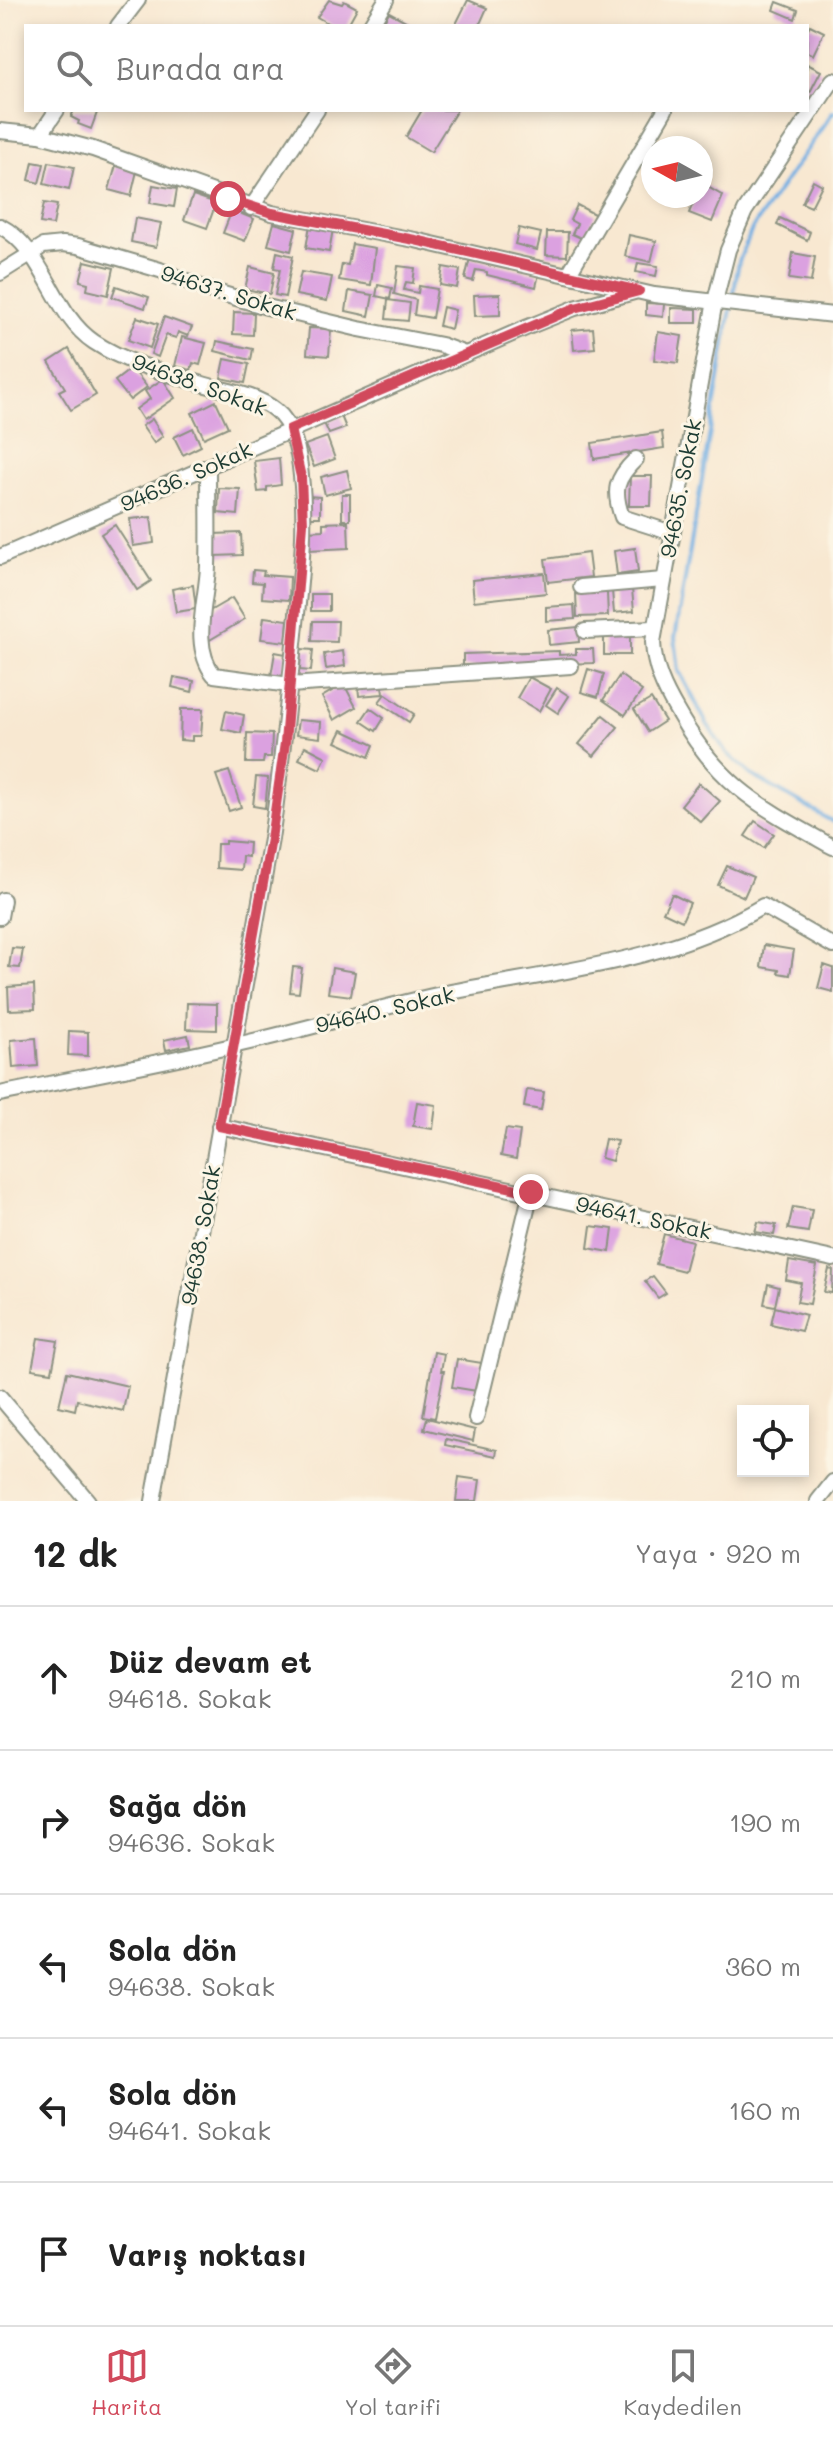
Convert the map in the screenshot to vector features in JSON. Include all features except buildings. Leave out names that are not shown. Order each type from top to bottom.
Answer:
[{"type":"street","points":[[120,24],[138,0]]},
{"type":"street","points":[[371,24],[386,0]]},
{"type":"street","name":"94635. Sokak","points":[[833,80],[745,211],[728,250],[726,302],[672,533],[654,628],[654,654],[663,687],[706,757],[742,793],[833,847]]},
{"type":"street","points":[[40,135],[56,112]]},
{"type":"street","points":[[251,208],[316,112]]},
{"type":"street","points":[[568,275],[664,112]]},
{"type":"street","points":[[0,131],[40,135],[148,167],[251,208],[415,240],[639,291],[833,315]]},
{"type":"street","name":"94638. Sokak","points":[[0,226],[21,240],[70,317],[93,341],[144,365],[266,404],[276,410],[290,429],[301,477],[303,524],[290,685],[271,839],[153,1501]]},
{"type":"street","name":"94637. Sokak","points":[[0,273],[43,246],[52,244],[91,249],[267,307],[441,345],[465,354]]},
{"type":"street","name":"94636. Sokak","points":[[0,557],[575,308],[639,291]]},
{"type":"street","points":[[636,459],[620,479],[615,497],[622,517],[672,533]]},
{"type":"street","points":[[208,467],[208,569],[201,625],[207,663],[210,670],[220,677],[290,685],[571,666]]},
{"type":"street","points":[[581,587],[663,580]]},
{"type":"street","points":[[585,631],[654,628]]},
{"type":"street","points":[[0,917],[3,900]]},
{"type":"street","name":"94640. Sokak","points":[[0,1094],[234,1046],[412,1001],[590,966],[670,946],[734,923],[763,906],[833,946]]},
{"type":"street","name":"94641. Sokak","points":[[219,1126],[833,1259]]},
{"type":"street","points":[[476,1418],[531,1192]]},
{"type":"street","points":[[0,1397],[88,1501]]},
{"type":"street","points":[[818,1501],[833,1482]]},
{"type":"waterway","points":[[833,112],[752,229],[739,261],[675,638],[679,671],[726,752],[750,774],[833,822]]},
{"type":"route","points":[[228,199],[272,213],[486,255],[639,291],[575,308],[290,429],[298,455],[303,524],[285,743],[271,839],[219,1126],[531,1192]]}]
